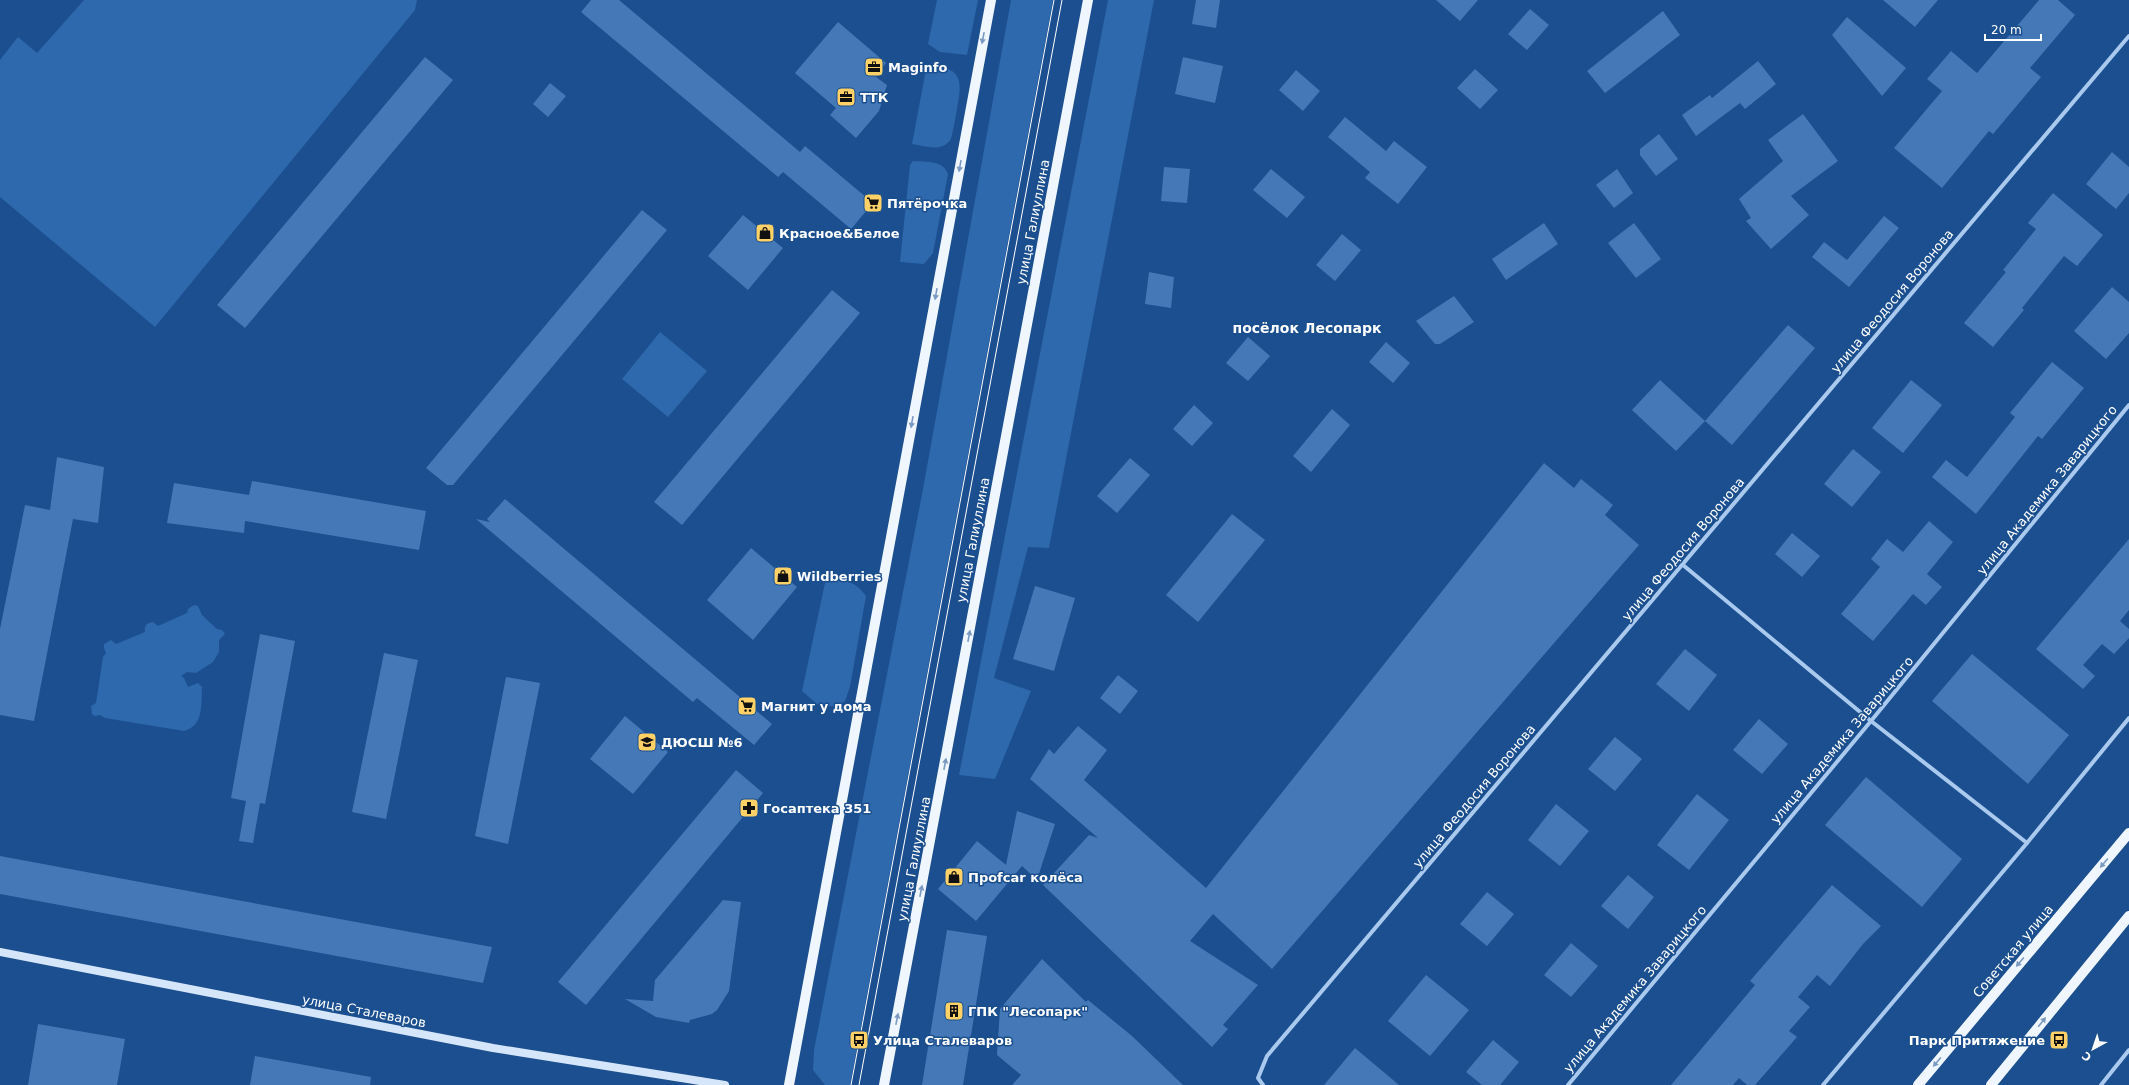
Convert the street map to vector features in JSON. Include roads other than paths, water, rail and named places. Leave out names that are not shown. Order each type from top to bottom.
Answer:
[{"type":"main road","points":[[790,1085],[990,0]]},
{"type":"main road","name":"улица Галиуллина","points":[[884,1085],[1088,0]]},
{"type":"main road","name":"Советская улица","points":[[1918,1085],[2129,833]]},
{"type":"main road","points":[[1991,1085],[2129,916]]},
{"type":"main road","name":"улица Сталеваров","points":[[0,952],[493,1048],[725,1085]]},
{"type":"street","name":"улица Феодосия Воронова","points":[[1263,1085],[1258,1078],[1268,1056],[2129,36]]},
{"type":"street","name":"улица Академика Заварицкого","points":[[1568,1085],[1872,721],[2129,405]]},
{"type":"street","points":[[1683,565],[1872,721],[2027,843]]},
{"type":"street","points":[[1823,1085],[2027,843],[2129,718]]},
{"type":"street","points":[[2101,1085],[2129,1050]]},
{"type":"tram line","points":[[851,1085],[1054,0]]},
{"type":"tram line","points":[[859,1085],[1062,0]]},
{"type":"place","name":"Maginfo","points":[[874,67]]},
{"type":"place","name":"ТТК","points":[[846,97]]},
{"type":"place","name":"Пятёрочка","points":[[873,203]]},
{"type":"place","name":"Красное&Белое","points":[[765,233]]},
{"type":"place","name":"Wildberries","points":[[783,576]]},
{"type":"place","name":"Магнит у дома","points":[[747,706]]},
{"type":"place","name":"ДЮСШ №6","points":[[647,742]]},
{"type":"place","name":"Госаптека 351","points":[[749,808]]},
{"type":"place","name":"Проfcar колёса","points":[[954,877]]},
{"type":"place","name":"ГПК \"Лесопарк\"","points":[[954,1011]]},
{"type":"place","name":"Улица Сталеваров","points":[[859,1040]]},
{"type":"place","name":"Парк Притяжение","points":[[2059,1040]]},
{"type":"district","name":"посёлок Лесопарк","points":[[1307,328]]}]
